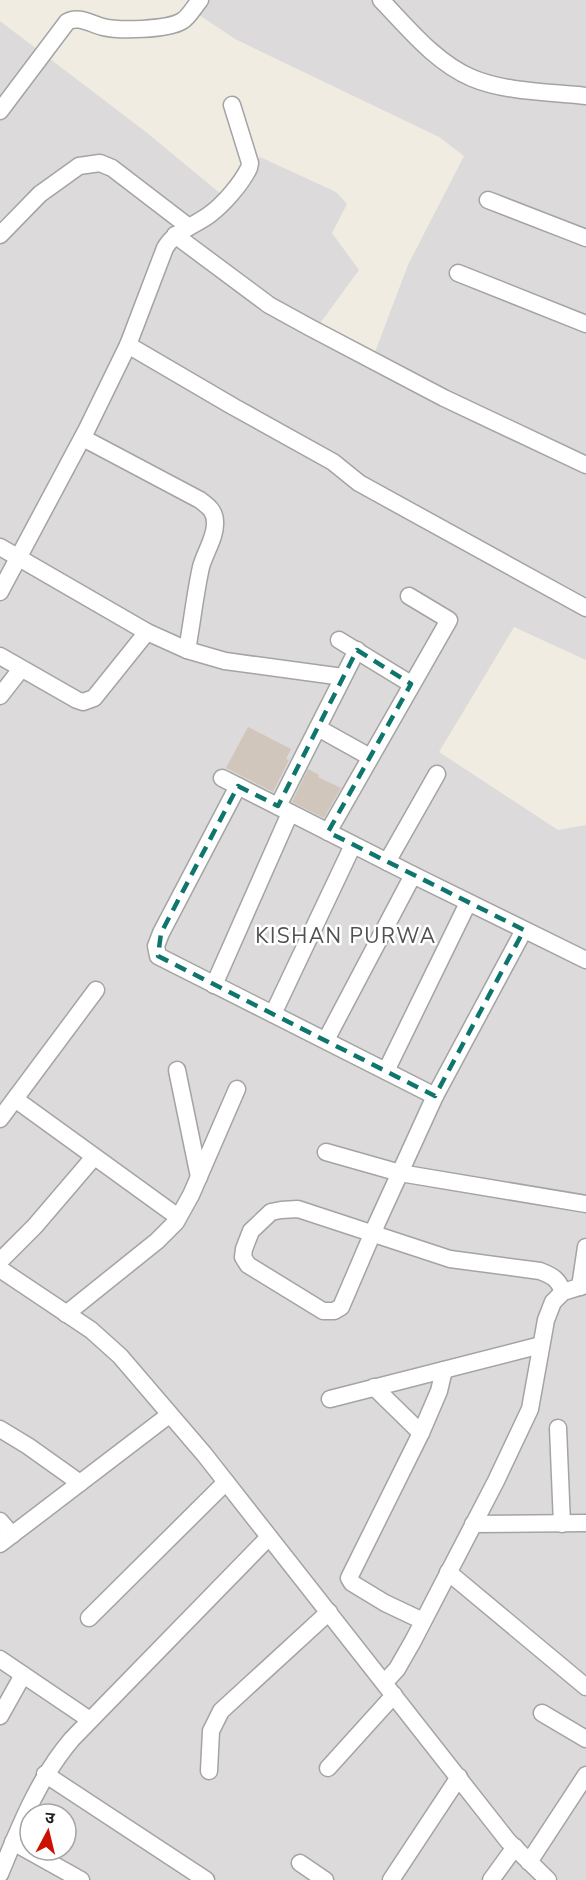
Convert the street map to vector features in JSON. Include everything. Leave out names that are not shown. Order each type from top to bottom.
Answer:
[{"type":"street","points":[[0,111],[67,22],[82,20],[111,28],[167,27],[184,20],[200,0]]},
{"type":"street","points":[[381,0],[420,40],[456,70],[494,85],[586,96]]},
{"type":"street","points":[[0,592],[82,438],[128,345],[165,248],[182,231],[212,213],[249,168],[249,158],[232,105]]},
{"type":"street","points":[[0,235],[40,194],[79,166],[100,163],[112,168],[269,305],[444,398],[586,465]]},
{"type":"street","points":[[488,200],[586,238]]},
{"type":"street","points":[[458,273],[586,324]]},
{"type":"street","points":[[128,345],[333,462],[359,483],[586,608]]},
{"type":"street","points":[[82,438],[200,500],[210,507],[214,514],[216,523],[202,563],[187,650]]},
{"type":"street","points":[[0,547],[147,632],[187,650],[225,662],[343,677]]},
{"type":"street","points":[[328,832],[449,620],[409,596]]},
{"type":"street","points":[[0,656],[77,700],[89,701],[94,698],[147,632]]},
{"type":"street","points":[[339,640],[411,684]]},
{"type":"street","points":[[214,985],[318,728],[357,650]]},
{"type":"street","points":[[0,696],[21,669]]},
{"type":"street","points":[[318,728],[370,757]]},
{"type":"street","points":[[387,862],[437,774]]},
{"type":"street","points":[[222,778],[586,960]]},
{"type":"street","points":[[238,786],[161,933],[156,946],[158,956],[435,1096]]},
{"type":"street","points":[[273,1014],[353,845]]},
{"type":"street","points":[[326,1040],[413,875]]},
{"type":"street","points":[[386,1071],[468,903]]},
{"type":"street","points":[[524,930],[435,1096],[400,1173],[373,1234],[341,1307],[334,1311],[323,1311],[248,1265],[243,1257],[251,1231],[271,1212],[298,1209],[373,1234],[450,1259],[540,1271],[554,1276],[563,1292]]},
{"type":"street","points":[[0,1119],[96,990]]},
{"type":"street","points":[[177,1070],[198,1177]]},
{"type":"street","points":[[66,1314],[157,1242],[178,1217],[237,1089]]},
{"type":"street","points":[[15,1099],[178,1217]]},
{"type":"street","points":[[326,1152],[400,1173],[586,1203]]},
{"type":"street","points":[[0,1261],[35,1226],[94,1157]]},
{"type":"street","points":[[328,1768],[389,1689],[397,1668],[473,1524],[530,1409],[546,1320],[553,1302],[563,1292],[583,1286],[586,1247]]},
{"type":"street","points":[[0,1269],[105,1341],[120,1356],[226,1482],[515,1847],[548,1880]]},
{"type":"street","points":[[330,1399],[541,1345]]},
{"type":"street","points":[[423,1621],[385,1603],[352,1583],[349,1578],[421,1433],[439,1391],[444,1370]]},
{"type":"street","points":[[374,1388],[421,1433]]},
{"type":"street","points":[[0,1521],[6,1540],[169,1415]]},
{"type":"street","points":[[558,1428],[562,1524]]},
{"type":"street","points":[[0,1429],[80,1483]]},
{"type":"street","points":[[89,1618],[226,1482]]},
{"type":"street","points":[[473,1524],[586,1523]]},
{"type":"street","points":[[0,1874],[30,1804],[57,1756],[269,1538]]},
{"type":"street","points":[[448,1572],[586,1688]]},
{"type":"street","points":[[209,1771],[211,1731],[221,1711],[328,1612]]},
{"type":"street","points":[[0,1659],[90,1720]]},
{"type":"street","points":[[0,1716],[23,1675]]},
{"type":"street","points":[[542,1713],[586,1740]]},
{"type":"street","points":[[45,1774],[206,1880]]},
{"type":"street","points":[[529,1862],[586,1775]]},
{"type":"street","points":[[391,1880],[459,1777]]},
{"type":"street","points":[[14,1842],[81,1880]]},
{"type":"street","points":[[491,1880],[515,1847]]},
{"type":"street","points":[[300,1863],[326,1880]]},
{"type":"highlighted area","points":[[357,650],[411,684],[328,832],[524,930],[435,1096],[158,956],[161,933],[238,786],[278,806]]},
{"type":"shaded area","points":[[196,0],[586,0],[586,660],[514,627],[439,752],[558,830],[586,825],[586,1880],[0,1880],[0,21],[146,132],[221,194],[260,157],[336,192],[347,204],[332,233],[359,270],[318,326],[375,352],[408,265],[464,156],[439,137],[235,39],[189,8]]},
{"type":"building","points":[[248,727],[291,749],[286,759],[289,760],[273,792],[226,768]]},
{"type":"building","points":[[308,769],[319,775],[318,777],[341,788],[324,818],[292,802]]},
{"type":"district","name":"KISHAN PURWA","points":[[346,936]]}]
